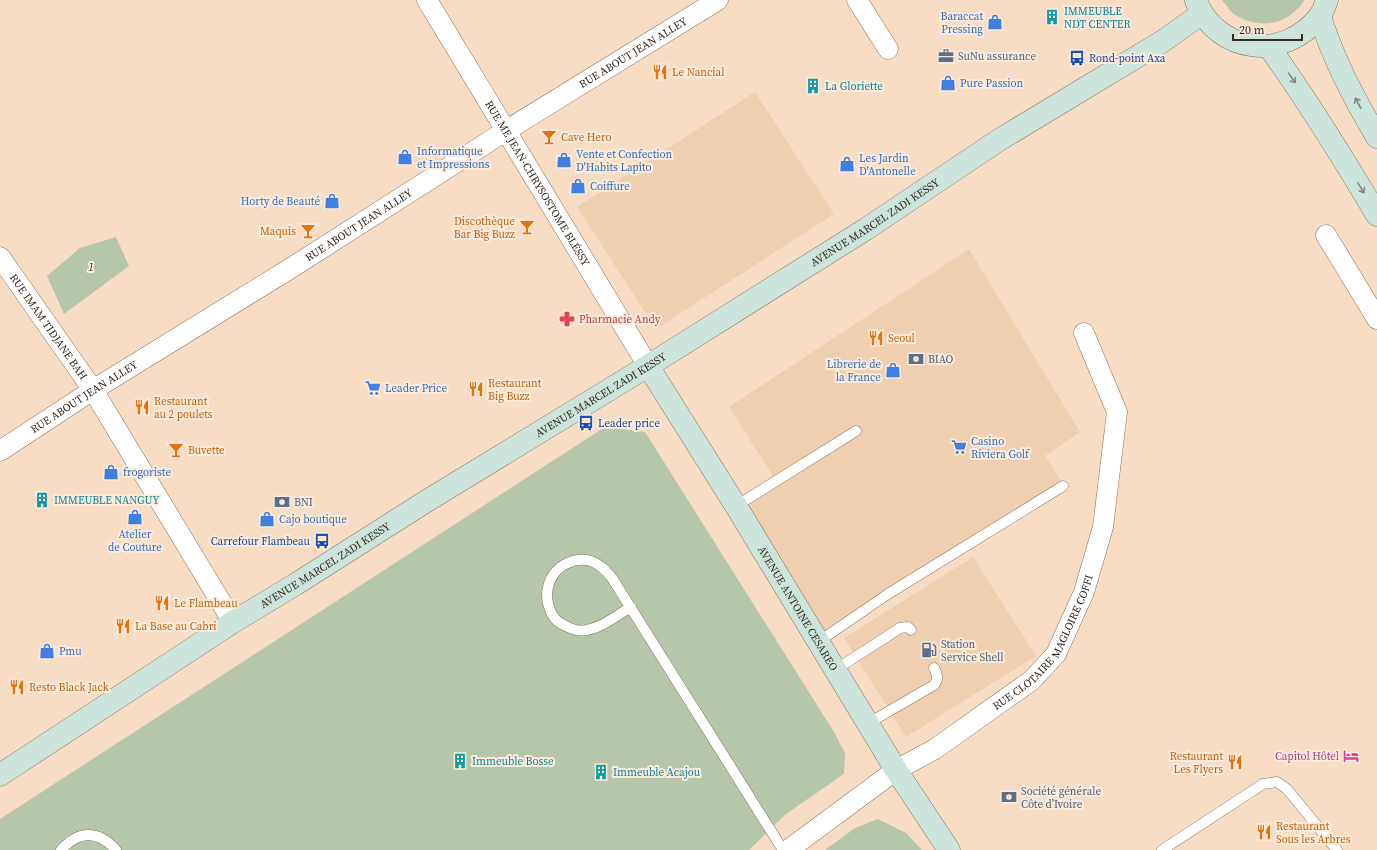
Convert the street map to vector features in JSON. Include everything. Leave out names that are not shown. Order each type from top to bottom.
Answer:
[{"type":"street","name":"RUE ME JEAN-CHRYSOSTOME BLÉSSY","points":[[427,0],[507,130],[648,366]]},
{"type":"street","name":"RUE ABOUT JEAN ALLEY","points":[[0,451],[93,390],[291,268],[507,130],[718,0]]},
{"type":"street","points":[[857,0],[888,49]]},
{"type":"street","points":[[1199,7],[1220,33],[1243,44],[1269,47],[1298,37],[1324,8]]},
{"type":"street","name":"AVENUE MARCEL ZADI KESSY","points":[[0,775],[232,622],[648,366],[866,229],[999,140],[1163,41],[1199,7]]},
{"type":"street","points":[[1324,8],[1327,38],[1336,61],[1377,137]]},
{"type":"street","points":[[1269,47],[1305,97],[1377,215]]},
{"type":"street","points":[[1326,235],[1377,319]]},
{"type":"street","name":"RUE IMAM TIDJANE BAH","points":[[0,257],[93,390],[232,622]]},
{"type":"street","name":"RUE CLOTAIRE MAGLOIRE COFFI","points":[[788,850],[896,770],[935,748],[1032,680],[1056,654],[1084,592],[1103,527],[1117,412],[1084,333]]},
{"type":"street","name":"AVENUE ANTOINE CESAREO","points":[[648,366],[736,506],[896,770],[950,850]]},
{"type":"lane","points":[[736,506],[856,431]]},
{"type":"lane","points":[[818,642],[894,590],[1063,486]]},
{"type":"lane","points":[[631,607],[599,626],[586,630],[572,629],[559,623],[551,613],[546,599],[547,586],[553,573],[564,564],[577,560],[591,561],[603,568],[612,578],[631,607],[783,850]]},
{"type":"lane","points":[[835,670],[900,628],[908,626],[911,630]]},
{"type":"lane","points":[[868,724],[934,685],[937,681],[934,668]]},
{"type":"lane","points":[[1162,850],[1263,784],[1276,782],[1287,789],[1337,850]]},
{"type":"lane","points":[[61,850],[70,840],[82,836],[95,836],[107,841],[116,850]]},
{"type":"shaded area","points":[[755,92],[834,214],[656,329],[577,207]]},
{"type":"shaded area","points":[[969,249],[1080,432],[1045,456],[1062,482],[818,636],[736,506],[776,481],[729,407]]},
{"type":"shaded area","points":[[973,557],[1036,656],[906,737],[844,638]]},
{"type":"green space","points":[[1222,0],[1304,0],[1288,17],[1274,22],[1259,23],[1251,22],[1235,15]]},
{"type":"green space","name":"1","points":[[116,237],[129,266],[64,314],[47,276],[80,248]]},
{"type":"green space","points":[[605,427],[645,432],[834,732],[845,753],[844,774],[786,814],[749,850],[0,850],[0,819]]},
{"type":"green space","points":[[878,819],[906,833],[922,850],[825,850],[855,828]]},
{"type":"place","name":"IMMEUBLE NDT CENTER","points":[[1052,17]]},
{"type":"place","name":"Baraccat Pressing","points":[[995,22]]},
{"type":"place","name":"SuNu assurance","points":[[946,56]]},
{"type":"place","name":"Rond-point Axa","points":[[1077,58]]},
{"type":"place","name":"Le Nancial","points":[[660,72]]},
{"type":"place","name":"Pure Passion","points":[[948,83]]},
{"type":"place","name":"La Gloriette","points":[[813,86]]},
{"type":"place","name":"Cave Hero","points":[[549,137]]},
{"type":"place","name":"Informatique et Impressions","points":[[405,157]]},
{"type":"place","name":"Vente et Confection D'Habits Lapito","points":[[564,160]]},
{"type":"place","name":"Les Jardin D'Antonelle","points":[[847,164]]},
{"type":"place","name":"Coiffure","points":[[578,186]]},
{"type":"place","name":"Horty de Beauté","points":[[332,201]]},
{"type":"place","name":"Discothèque Bar Big Buzz","points":[[527,227]]},
{"type":"place","name":"Maquis","points":[[308,231]]},
{"type":"place","name":"Pharmacie Andy","points":[[567,319]]},
{"type":"place","name":"Seoul","points":[[876,338]]},
{"type":"place","name":"BIAO","points":[[916,359]]},
{"type":"place","name":"Librerie de la France","points":[[893,370]]},
{"type":"place","name":"Leader Price","points":[[373,388]]},
{"type":"place","name":"Restaurant Big Buzz","points":[[476,389]]},
{"type":"place","name":"Restaurant au 2 poulets","points":[[142,407]]},
{"type":"place","name":"Leader price","points":[[586,423]]},
{"type":"place","name":"Casino Riviera Golf","points":[[959,447]]},
{"type":"place","name":"Buvette","points":[[176,450]]},
{"type":"place","name":"frogoriste","points":[[111,472]]},
{"type":"place","name":"IMMEUBLE NANGUY","points":[[42,500]]},
{"type":"place","name":"BNI","points":[[282,502]]},
{"type":"place","name":"Atelier de Couture","points":[[135,517]]},
{"type":"place","name":"Cajo boutique","points":[[267,519]]},
{"type":"place","name":"Carrefour Flambeau","points":[[322,541]]},
{"type":"place","name":"Le Flambeau","points":[[162,603]]},
{"type":"place","name":"La Base au Cabri","points":[[123,626]]},
{"type":"place","name":"Station Service Shell","points":[[929,650]]},
{"type":"place","name":"Pmu","points":[[47,651]]},
{"type":"place","name":"Resto Black Jack","points":[[17,687]]},
{"type":"place","name":"Capitol Hôtel","points":[[1351,756]]},
{"type":"place","name":"Immeuble Bosse","points":[[460,761]]},
{"type":"place","name":"Restaurant Les Flyers","points":[[1235,762]]},
{"type":"place","name":"Immeuble Acajou","points":[[601,772]]},
{"type":"place","name":"Société générale Côte d’Ivoire","points":[[1009,797]]},
{"type":"place","name":"Restaurant Sous les Arbres","points":[[1264,832]]}]
